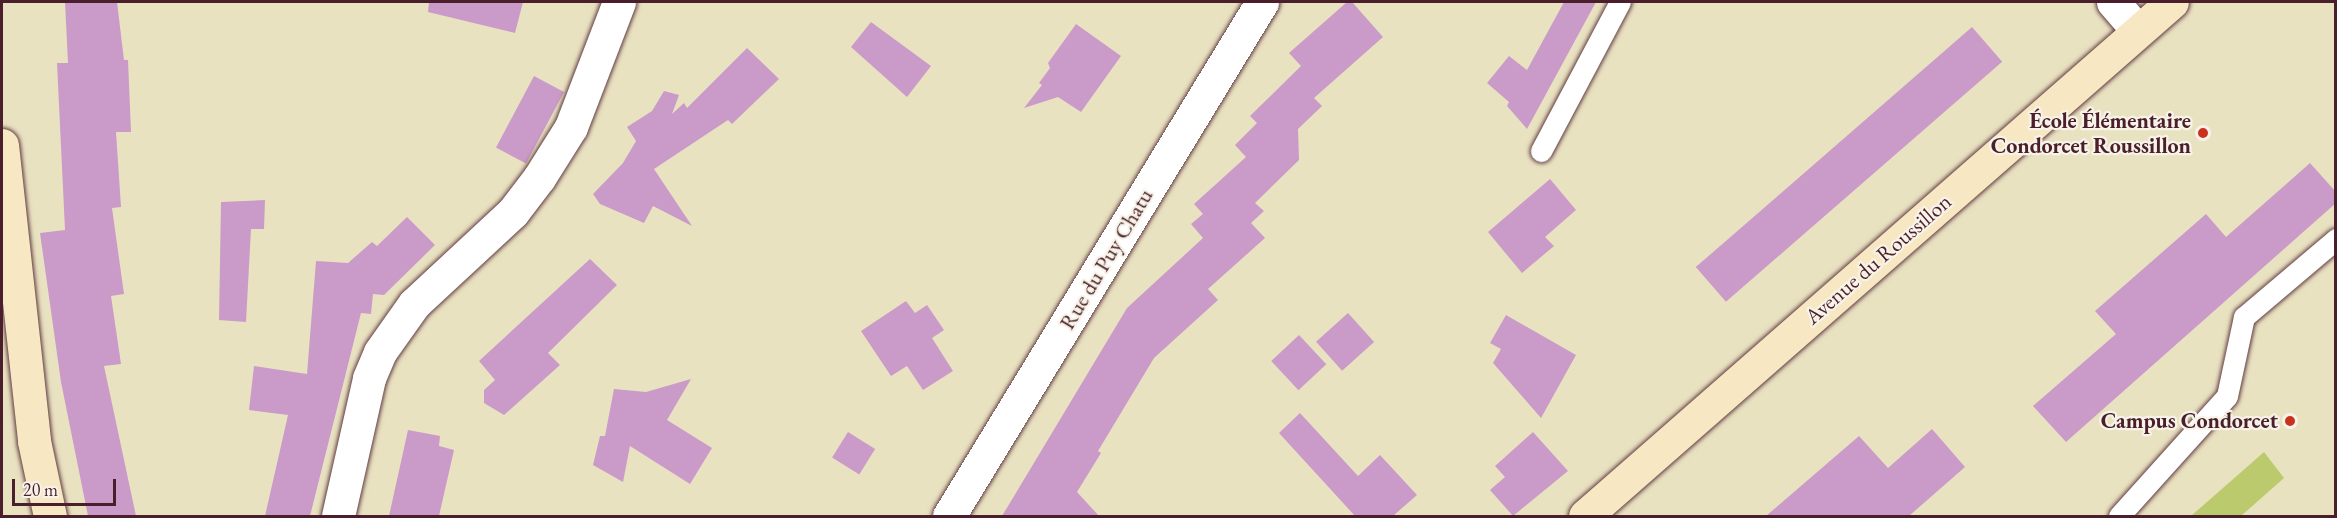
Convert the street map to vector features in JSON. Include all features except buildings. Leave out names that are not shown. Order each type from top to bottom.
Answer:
[{"type":"street","points":[[338,516],[369,378],[380,352],[414,304],[513,212],[539,178],[571,127],[619,2]]},
{"type":"street","name":"Rue du Puy Chatu","points":[[950,516],[1262,2]]},
{"type":"street","points":[[2113,2],[2138,32]]},
{"type":"street","name":"Avenue du Roussillon","points":[[1585,516],[2172,2]]},
{"type":"street","points":[[2,146],[34,441],[50,516]]},
{"type":"lane","points":[[1541,150],[1620,2]]},
{"type":"lane","points":[[2120,516],[2227,396],[2244,317],[2336,239]]},
{"type":"green space","points":[[2264,452],[2284,478],[2241,516],[2191,516]]},
{"type":"place","name":"École Élémentaire Condorcet Roussillon","points":[[2203,133]]},
{"type":"place","name":"Campus Condorcet","points":[[2290,421]]}]
